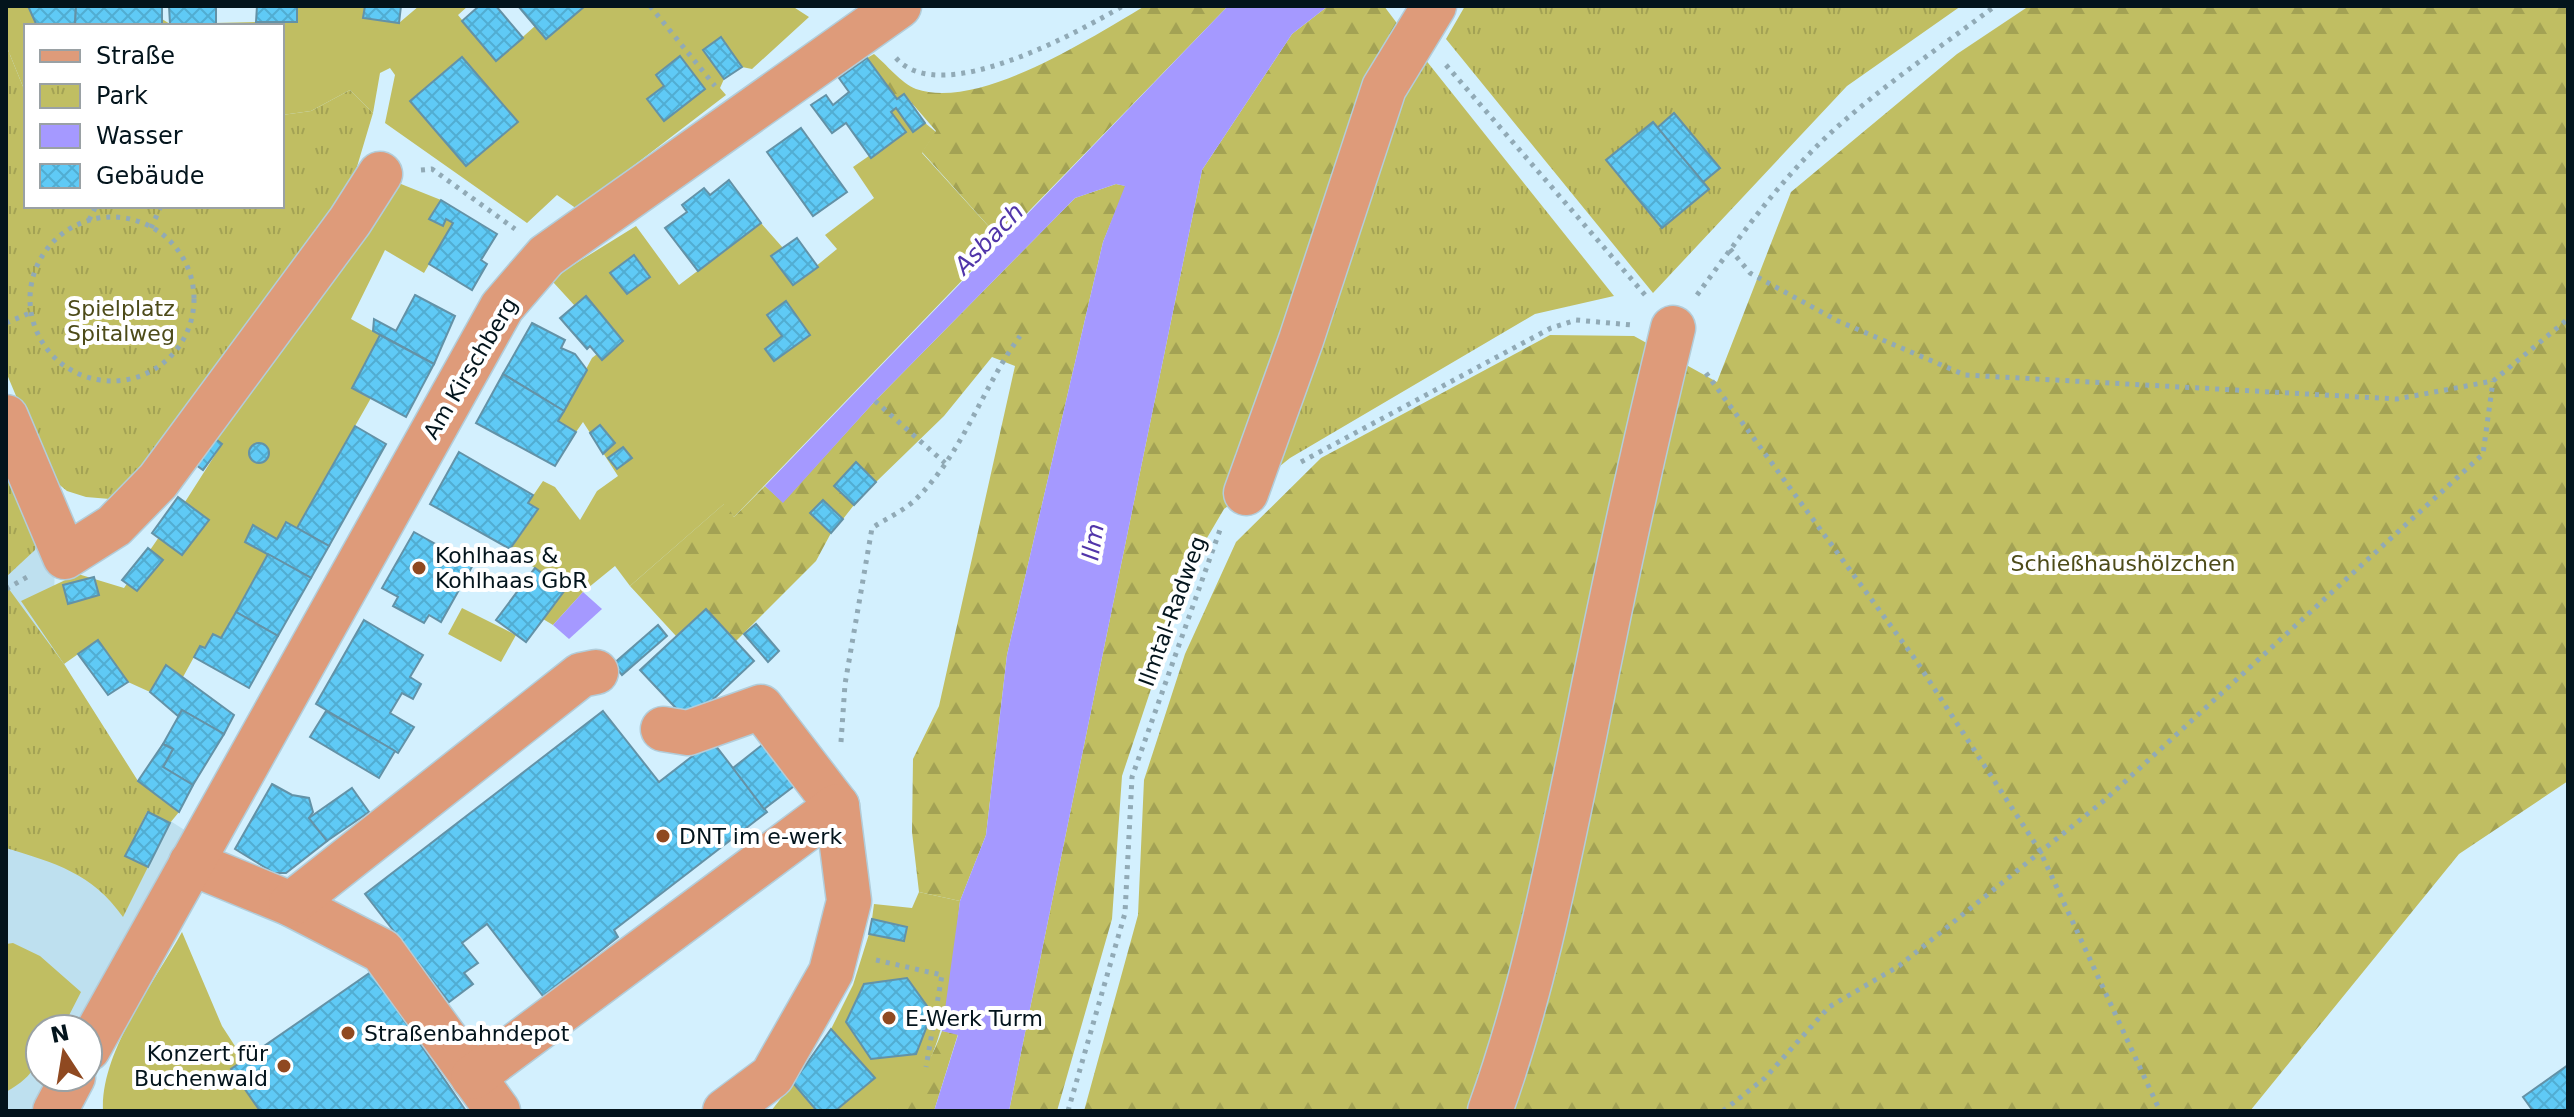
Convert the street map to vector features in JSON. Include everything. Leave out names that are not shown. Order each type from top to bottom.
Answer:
[{"type":"street","name":"Am Kirschberg","points":[[97,1013],[103,987],[191,863],[502,307],[546,256],[885,16]]},
{"type":"street","points":[[1246,493],[1301,340],[1384,88],[1425,18]]},
{"type":"street","points":[[6,417],[65,557],[114,526],[158,481],[350,221],[380,174]]},
{"type":"street","points":[[1490,1111],[1510,1057],[1544,928],[1612,595],[1673,328]]},
{"type":"street","points":[[291,904],[581,675],[596,672]]},
{"type":"street","points":[[663,729],[688,733],[761,707],[837,806],[849,901],[831,972],[772,1076],[725,1111]]},
{"type":"street","points":[[191,863],[291,904],[382,951],[486,1094],[837,806]]},
{"type":"street","points":[[55,1111],[65,1093]]},
{"type":"path","points":[[650,6],[742,118]]},
{"type":"path","points":[[885,16],[900,62],[916,73],[949,75],[1061,42],[1123,6]]},
{"type":"path","points":[[1673,328],[1730,249],[1820,143],[1881,91],[1995,6]]},
{"type":"path","points":[[1425,18],[1673,328],[1915,659],[2040,851],[2160,1111]]},
{"type":"path","points":[[380,174],[432,169],[506,221]]},
{"type":"path","points":[[89,220],[95,208]]},
{"type":"path","points":[[151,228],[160,208]]},
{"type":"path","points":[[118,218],[151,228],[180,253],[194,294],[185,336],[156,369],[114,382],[72,371],[41,341],[30,313],[32,278],[42,256],[67,230],[89,220],[118,218]]},
{"type":"path","points":[[1730,249],[1750,273],[1826,314],[1965,375],[2397,399],[2493,381],[2568,319]]},
{"type":"path","points":[[6,323],[30,313]]},
{"type":"path","name":"Ilmtal-Radweg","points":[[1068,1111],[1125,913],[1132,777],[1216,533],[1246,493],[1506,349],[1563,323],[1576,320],[1673,328]]},
{"type":"path","points":[[837,806],[845,684],[872,528],[917,499],[945,463],[964,437],[1002,361],[1020,336]]},
{"type":"path","points":[[1723,1111],[1765,1078],[1829,1007],[1899,966],[2106,799],[2483,454],[2493,381]]},
{"type":"path","points":[[875,401],[945,463]]},
{"type":"path","points":[[837,950],[942,975],[926,1067]]},
{"type":"shaded area","points":[[6,443],[55,559],[53,641],[131,796],[194,836],[91,1013],[24,1013],[24,1093],[46,1093],[35,1111],[6,1111]]},
{"type":"green space","points":[[6,6],[28,6],[36,24],[24,24],[24,89],[6,45]]},
{"type":"green space","points":[[257,6],[365,6],[364,18],[399,23],[419,6],[468,6],[458,15],[496,61],[535,26],[546,39],[585,6],[792,6],[809,17],[752,69],[742,67],[724,79],[720,88],[726,95],[577,209],[557,195],[527,223],[385,123],[395,75],[390,68],[380,73],[373,113],[350,90],[311,111],[284,115],[284,24],[170,24],[256,22]]},
{"type":"green space","points":[[1145,6],[1228,6],[1001,240],[922,152],[936,131],[904,94],[897,99],[867,58],[874,54],[899,78],[916,89],[942,93],[971,90],[1034,68]]},
{"type":"green space","points":[[1328,6],[1384,6],[1405,34],[1246,493],[1224,509],[1194,560],[1122,776],[1112,919],[1057,1111],[1009,1111],[1202,170],[1292,34]]},
{"type":"green space","points":[[1465,6],[1961,6],[1847,86],[1653,293],[1446,39]]},
{"type":"green space","name":"Schießhaushölzchen","points":[[2029,6],[2568,6],[2568,781],[2459,854],[2250,1111],[1084,1111],[1138,915],[1144,780],[1185,654],[1236,542],[1321,458],[1550,335],[1634,336],[1717,382],[1791,192],[1957,54]]},
{"type":"green space","points":[[1405,34],[1614,296],[1535,314],[1290,458],[1246,493]]},
{"type":"green space","name":"Spielplatz Spitalweg","points":[[6,45],[24,89],[24,208],[284,208],[284,115],[311,111],[350,90],[373,113],[342,217],[151,475],[110,499],[86,497],[67,491],[50,477],[6,372]]},
{"type":"green space","points":[[896,108],[913,131],[925,123],[936,132],[922,153],[1001,240],[734,517],[724,504],[630,586],[615,566],[583,592],[553,625],[543,619],[565,590],[510,550],[538,510],[528,503],[543,481],[555,487],[580,520],[597,491],[618,476],[583,422],[576,432],[558,421],[592,358],[597,354],[602,359],[623,341],[586,297],[575,306],[553,282],[565,270],[636,226],[679,285],[761,223],[783,248],[771,257],[793,285],[837,249],[825,235],[874,198],[853,167],[905,131],[891,112]]},
{"type":"green space","points":[[391,180],[441,200],[430,219],[442,226],[446,219],[453,223],[424,273],[385,250],[351,319],[380,335],[352,388],[371,398],[297,528],[286,523],[277,539],[253,526],[245,542],[268,554],[221,638],[213,634],[205,648],[200,646],[183,677],[166,665],[150,692],[128,682],[98,640],[64,664],[21,601],[78,574],[124,588],[159,537],[183,554],[209,520],[185,502],[222,444],[208,433]]},
{"type":"green space","points":[[1116,184],[1126,186],[1103,242],[1007,655],[986,835],[960,901],[919,892],[912,832],[913,759],[939,706],[1015,366],[992,357],[944,416],[876,482],[856,463],[834,486],[854,505],[843,519],[823,500],[810,513],[831,533],[816,561],[736,641],[706,609],[676,636],[630,586],[725,503],[734,517],[765,486],[783,502],[875,401],[1075,198]]},
{"type":"green space","points":[[6,444],[39,531],[35,550],[6,577]]},
{"type":"green space","points":[[6,585],[64,664],[138,781],[179,812],[170,823],[147,812],[125,856],[148,867],[123,917],[99,890],[85,880],[56,865],[6,848]]},
{"type":"green space","points":[[462,608],[516,635],[501,662],[448,634]]},
{"type":"green space","points":[[919,892],[960,901],[950,985],[935,1047],[923,1074],[906,1096],[885,1110],[868,1113],[835,1111],[875,1078],[831,1029],[853,985],[869,934],[904,941],[907,927],[872,919],[874,904],[912,908]]},
{"type":"green space","points":[[182,932],[222,1026],[244,1060],[231,1069],[260,1111],[103,1111],[104,1088],[110,1065],[144,995]]},
{"type":"green space","points":[[13,943],[40,956],[81,992],[70,1013],[24,1013],[24,1079],[6,1092],[6,944]]},
{"type":"green space","points":[[942,1031],[958,1034],[934,1111],[884,1111],[919,1076]]},
{"type":"green space","points":[[793,1083],[817,1111],[771,1111]]},
{"type":"water","name":"Ilm","points":[[1228,6],[1328,6],[1292,34],[1202,170],[1009,1111],[934,1111],[958,1035],[942,1031],[960,901],[986,835],[1007,655],[1103,242],[1125,186],[1116,184],[1075,198],[875,401],[783,503],[765,486]]},
{"type":"water","points":[[583,592],[602,609],[569,639],[553,625]]},
{"type":"building","points":[[28,6],[76,6],[75,24],[36,24]]},
{"type":"building","points":[[76,6],[162,6],[162,24],[75,24]]},
{"type":"building","points":[[169,6],[216,6],[216,24],[170,24]]},
{"type":"building","points":[[257,6],[297,6],[297,22],[256,22]]},
{"type":"building","points":[[365,6],[401,6],[399,23],[363,18]]},
{"type":"building","points":[[479,6],[496,6],[523,38],[496,61],[462,21]]},
{"type":"building","points":[[518,6],[585,6],[546,39]]},
{"type":"building","points":[[721,37],[742,67],[724,79],[703,50]]},
{"type":"building","points":[[680,56],[705,89],[664,121],[647,99],[664,86],[656,75]]},
{"type":"building","points":[[462,57],[518,122],[466,166],[410,101]]},
{"type":"building","points":[[867,58],[897,99],[904,94],[925,123],[913,132],[896,108],[891,112],[906,132],[871,158],[846,123],[832,133],[811,105],[826,95],[833,105],[849,92],[839,78]]},
{"type":"building","points":[[1674,113],[1720,168],[1703,182],[1657,128]]},
{"type":"building","points":[[1653,122],[1709,189],[1662,228],[1606,160]]},
{"type":"building","points":[[801,128],[847,192],[813,216],[767,152]]},
{"type":"building","points":[[729,180],[761,223],[698,271],[665,228],[687,212],[682,205],[704,188],[710,195]]},
{"type":"building","points":[[441,200],[497,234],[481,260],[487,264],[472,290],[429,264],[453,223],[446,219],[443,226],[429,219]]},
{"type":"building","points":[[797,238],[818,267],[793,285],[771,256]]},
{"type":"building","points":[[634,255],[650,277],[627,294],[610,273]]},
{"type":"building","points":[[415,295],[455,316],[434,364],[373,331],[374,319],[396,331]]},
{"type":"building","points":[[586,296],[623,341],[602,360],[590,346],[587,349],[560,318]]},
{"type":"building","points":[[786,301],[810,335],[774,361],[765,349],[782,336],[767,315]]},
{"type":"building","points":[[532,323],[565,340],[561,348],[575,354],[587,370],[564,411],[503,374]]},
{"type":"building","points":[[380,335],[434,364],[406,417],[352,388]]},
{"type":"building","points":[[503,374],[564,411],[558,421],[576,432],[555,466],[476,423]]},
{"type":"building","points":[[600,425],[615,443],[603,454],[590,433]]},
{"type":"building","points":[[355,426],[386,444],[329,546],[297,528]]},
{"type":"building","points":[[208,433],[222,444],[203,470],[188,459]]},
{"type":"building","points":[[259,443],[266,446],[269,453],[266,460],[259,463],[252,460],[249,453],[252,446]]},
{"type":"building","points":[[623,447],[632,458],[617,469],[608,458]]},
{"type":"building","points":[[459,452],[533,495],[528,503],[538,509],[510,549],[430,504]]},
{"type":"building","points":[[856,462],[876,482],[854,505],[834,486]]},
{"type":"building","points":[[178,497],[209,520],[182,555],[152,533]]},
{"type":"building","points":[[823,500],[843,519],[831,533],[810,513]]},
{"type":"building","points":[[286,522],[329,546],[311,578],[245,542],[253,525],[277,539]]},
{"type":"building","points":[[414,532],[473,565],[441,622],[429,615],[424,623],[393,606],[398,597],[382,588]]},
{"type":"building","points":[[148,548],[163,560],[137,591],[122,580]]},
{"type":"building","points":[[268,554],[311,578],[278,636],[236,612]]},
{"type":"building","points":[[535,568],[565,590],[526,642],[496,620]]},
{"type":"building","points":[[94,577],[99,595],[68,604],[63,585]]},
{"type":"building","points":[[706,609],[754,661],[689,722],[640,670]]},
{"type":"building","points":[[236,612],[278,636],[249,688],[194,657],[200,646],[205,648],[213,634],[221,638]]},
{"type":"building","points":[[364,620],[423,655],[410,677],[421,684],[413,699],[402,693],[390,713],[414,727],[398,753],[316,704]]},
{"type":"building","points":[[756,624],[779,651],[768,662],[744,634]]},
{"type":"building","points":[[658,625],[667,636],[622,675],[613,664]]},
{"type":"building","points":[[98,640],[128,682],[108,695],[78,654]]},
{"type":"building","points":[[166,665],[234,715],[224,734],[182,710],[178,716],[150,692]]},
{"type":"building","points":[[182,710],[224,734],[193,785],[163,767],[173,749],[163,744]]},
{"type":"building","points":[[326,711],[395,751],[379,778],[310,737]]},
{"type":"building","points":[[603,711],[659,782],[712,741],[767,812],[614,930],[618,937],[543,996],[487,924],[462,943],[478,963],[464,973],[473,984],[449,1002],[365,894]]},
{"type":"building","points":[[766,742],[798,783],[764,809],[733,768]]},
{"type":"building","points":[[163,744],[173,749],[163,767],[193,785],[179,812],[138,781]]},
{"type":"building","points":[[272,784],[292,795],[309,798],[313,812],[309,818],[327,841],[286,873],[274,873],[235,849]]},
{"type":"building","points":[[352,788],[369,812],[327,841],[309,818]]},
{"type":"building","points":[[148,812],[170,823],[148,867],[125,856]]},
{"type":"building","points":[[872,919],[907,927],[904,941],[869,934]]},
{"type":"building","name":"Straßenbahndepot","points":[[371,972],[466,1111],[260,1111],[231,1069]]},
{"type":"building","name":"E-Werk Turm","points":[[907,978],[932,1013],[916,1054],[871,1059],[846,1022],[864,984]]},
{"type":"building","points":[[831,1029],[875,1078],[835,1111],[817,1111],[793,1083]]},
{"type":"building","points":[[2568,1065],[2568,1111],[2533,1111],[2523,1097]]},
{"type":"place","name":"Kohlhaas & Kohlhaas GbR","points":[[419,568]]},
{"type":"place","name":"DNT im e-werk","points":[[663,836]]},
{"type":"place","name":"E-Werk Turm","points":[[889,1018]]},
{"type":"place","name":"Straßenbahndepot","points":[[348,1033]]},
{"type":"place","name":"Konzert für Buchenwald","points":[[284,1066]]},
{"type":"water label","name":"Asbach","points":[[989,239]]}]
